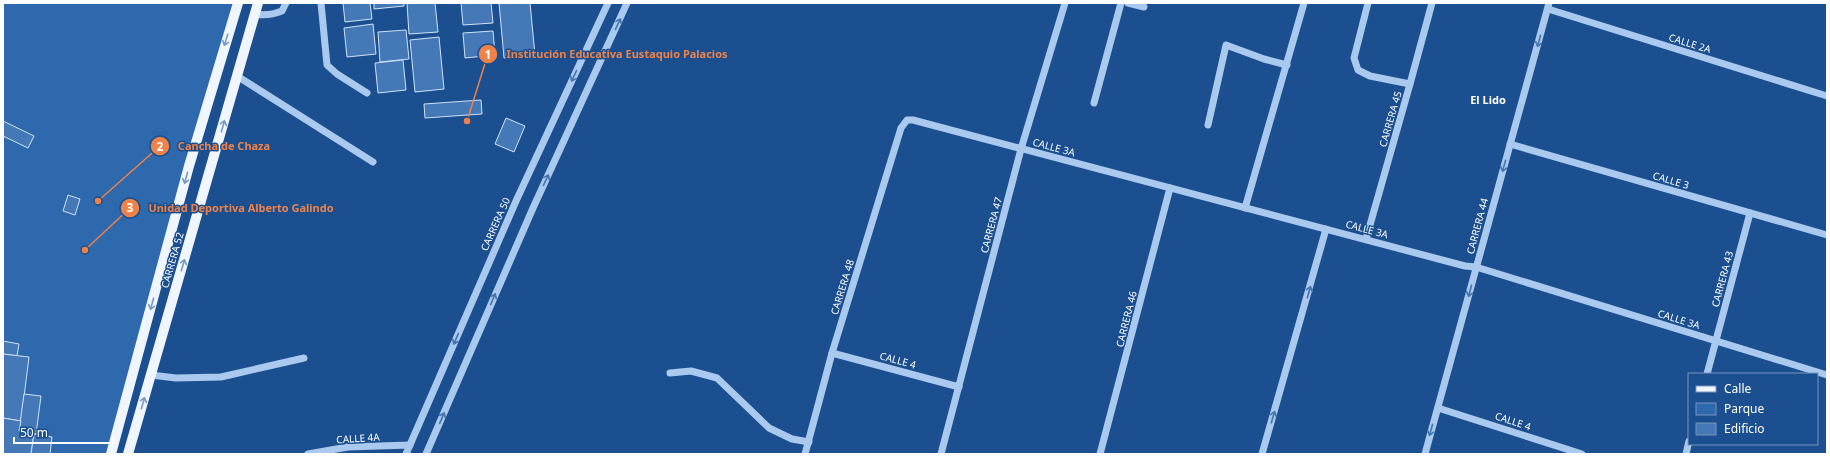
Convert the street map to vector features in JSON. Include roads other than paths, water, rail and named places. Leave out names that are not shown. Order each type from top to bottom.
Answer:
[{"type":"main road","name":"CARRERA 52","points":[[111,454],[189,166],[238,3]]},
{"type":"main road","name":"CARRERA 52","points":[[128,454],[258,3]]},
{"type":"main road","points":[[143,335],[161,340]]},
{"type":"street","points":[[255,14],[264,16],[272,15],[282,11],[286,3]]},
{"type":"street","points":[[321,3],[327,65],[337,74],[367,93]]},
{"type":"street","name":"CARRERA 50","points":[[406,454],[516,201],[608,3]]},
{"type":"street","points":[[426,454],[533,208],[627,3]]},
{"type":"street","name":"CARRERA 47","points":[[941,454],[1021,149],[1065,3]]},
{"type":"street","points":[[1094,103],[1122,3]]},
{"type":"street","points":[[1130,3],[1144,7]]},
{"type":"street","points":[[1244,208],[1304,3]]},
{"type":"street","points":[[1368,3],[1354,58],[1358,70],[1370,76],[1410,84]]},
{"type":"street","name":"CARRERA 45","points":[[1366,239],[1432,3]]},
{"type":"street","name":"CALLE 2A","points":[[1549,6],[1827,96]]},
{"type":"street","name":"CARRERA 44","points":[[1425,454],[1549,6]]},
{"type":"street","points":[[1208,124],[1226,46],[1287,65]]},
{"type":"street","points":[[237,76],[373,162]]},
{"type":"street","name":"CALLE 3A","points":[[901,128],[907,120],[912,120],[1244,208],[1476,267],[1827,375]]},
{"type":"street","name":"CARRERA 48","points":[[806,454],[832,353],[901,128]]},
{"type":"street","name":"CALLE 3","points":[[1510,144],[1827,235]]},
{"type":"street","name":"CARRERA 46","points":[[1100,454],[1170,188]]},
{"type":"street","name":"CARRERA 43","points":[[1707,373],[1750,213]]},
{"type":"street","points":[[1262,454],[1326,229]]},
{"type":"street","name":"CALLE 4","points":[[832,353],[959,387]]},
{"type":"street","points":[[151,375],[176,378],[221,377],[304,358]]},
{"type":"street","points":[[670,373],[691,371],[717,378],[769,428],[792,439],[809,442]]},
{"type":"street","name":"CALLE 4","points":[[1438,408],[1582,454]]},
{"type":"street","name":"CALLE 4A","points":[[308,454],[348,447],[410,445]]},
{"type":"place","name":"Institución Educativa Eustaquio Palacios","points":[[467,121]]},
{"type":"place","name":"Cancha de Chaza","points":[[98,201]]},
{"type":"place","name":"Unidad Deportiva Alberto Galindo","points":[[85,250]]},
{"type":"district","name":"El Lido","points":[[1488,100]]}]
